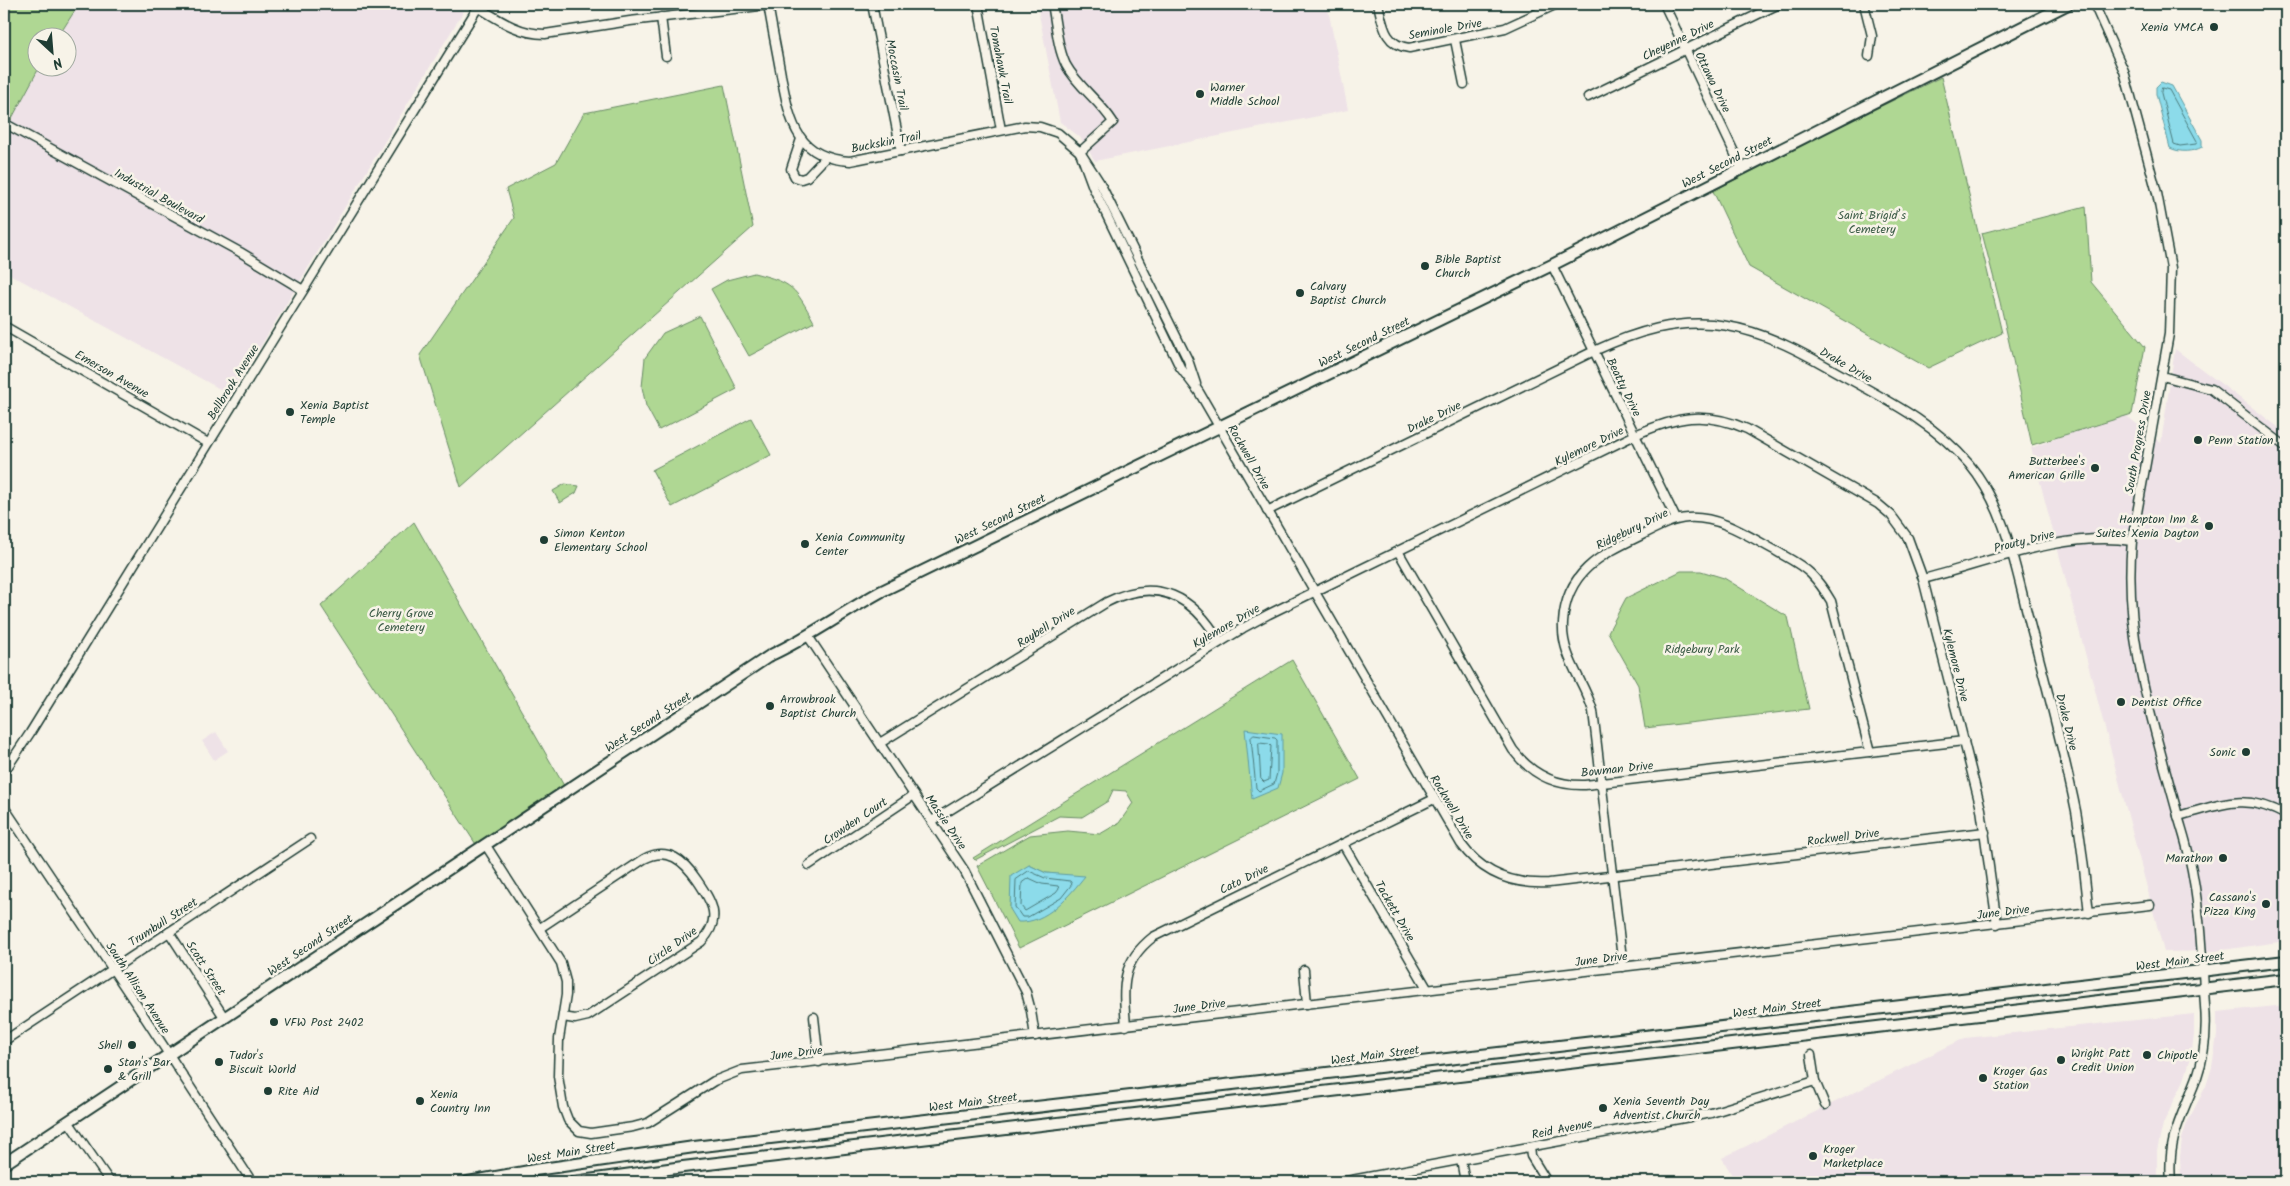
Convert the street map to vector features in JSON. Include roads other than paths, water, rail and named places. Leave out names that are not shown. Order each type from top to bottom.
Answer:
[{"type":"main road","name":"West Second Street","points":[[4,1164],[771,655],[808,636],[882,590],[1552,265],[2068,4]]},
{"type":"main road","name":"West Main Street","points":[[574,1182],[683,1166],[2203,980],[2286,961]]},
{"type":"main road","name":"West Main Street","points":[[468,1182],[535,1170],[686,1148],[2203,980],[2286,979]]},
{"type":"street","name":"Buckskin Trail","points":[[768,4],[789,116],[801,139],[814,151],[826,157],[850,161],[1001,130],[1031,126]]},
{"type":"street","points":[[479,5],[513,28],[538,34],[768,4]]},
{"type":"street","name":"Moccasin Trail","points":[[872,4],[901,151]]},
{"type":"street","name":"Tomahawk Trail","points":[[978,4],[1001,130]]},
{"type":"street","points":[[1052,4],[1061,52],[1066,65],[1104,108],[1113,122],[1080,152]]},
{"type":"street","name":"Seminole Drive","points":[[1378,4],[1384,32],[1392,42],[1409,48],[1455,40],[1505,28],[1557,4]]},
{"type":"street","name":"Ottawa Drive","points":[[1664,4],[1742,169]]},
{"type":"street","name":"Cheyenne Drive","points":[[1588,97],[1685,50],[1765,7],[1779,4]]},
{"type":"street","points":[[1864,4],[1872,36],[1869,56]]},
{"type":"street","name":"South Progress Drive","points":[[2094,4],[2124,71],[2165,229],[2171,268],[2172,296],[2169,334],[2132,541],[2132,609],[2136,655],[2193,874],[2206,1022],[2203,1053],[2196,1078],[2176,1127],[2170,1154],[2171,1182]]},
{"type":"street","name":"Bellbrook Avenue","points":[[4,772],[30,733],[479,5]]},
{"type":"street","points":[[661,18],[666,56]]},
{"type":"street","points":[[1455,40],[1464,84]]},
{"type":"street","name":"Industrial Boulevard","points":[[4,123],[240,252],[303,290]]},
{"type":"street","name":"Rockwell Drive","points":[[1031,126],[1048,128],[1080,152],[1100,183],[1188,360],[1199,392],[1434,799],[1466,851],[1480,865],[1499,876],[1539,884],[1985,832]]},
{"type":"street","points":[[801,139],[791,169],[795,178],[807,177],[826,157]]},
{"type":"street","name":"Beatty Drive","points":[[1552,265],[1676,519]]},
{"type":"street","name":"Drake Drive","points":[[1267,511],[1594,351],[1635,333],[1682,324],[1715,324],[1753,331],[1785,344],[1929,426],[1943,437],[1970,465],[1989,493],[2003,523],[2063,750],[2076,813],[2089,913]]},
{"type":"street","name":"Emerson Avenue","points":[[4,326],[208,444]]},
{"type":"street","points":[[2162,376],[2211,390],[2220,395],[2286,448]]},
{"type":"street","name":"Kylemore Drive","points":[[932,821],[1243,628],[1635,435],[1667,422],[1695,417],[1721,419],[1747,429],[1859,492],[1884,508],[1908,538],[1924,579],[1985,832],[1997,924]]},
{"type":"street","name":"Ridgebury Drive","points":[[1624,967],[1594,711],[1587,692],[1570,662],[1564,644],[1563,624],[1566,604],[1577,579],[1594,560],[1676,519],[1699,519],[1732,527],[1800,565],[1818,581],[1827,594],[1834,610],[1870,752]]},
{"type":"street","name":"Prouty Drive","points":[[1924,579],[2012,555],[2083,539],[2104,538],[2132,541]]},
{"type":"street","name":"Bowman Drive","points":[[1398,551],[1520,759],[1536,774],[1555,782],[1576,785],[1602,783],[1964,741]]},
{"type":"street","name":"Raybell Drive","points":[[880,743],[1107,602],[1125,594],[1154,591],[1182,600],[1204,616],[1220,642]]},
{"type":"street","name":"Massie Drive","points":[[808,636],[964,870],[1026,992],[1032,1011],[1035,1036]]},
{"type":"street","name":"Crowden Court","points":[[809,865],[914,795]]},
{"type":"street","name":"Cato Drive","points":[[1126,1026],[1123,993],[1126,971],[1131,960],[1144,944],[1160,933],[1434,799]]},
{"type":"street","points":[[2178,816],[2238,801],[2261,803],[2286,815]]},
{"type":"street","name":"South Allison Avenue","points":[[4,807],[113,969],[252,1182]]},
{"type":"street","name":"Trumbull Street","points":[[4,1041],[310,839]]},
{"type":"street","name":"June Drive","points":[[485,844],[557,953],[564,972],[566,995],[557,1059],[561,1094],[568,1120],[574,1128],[585,1133],[633,1127],[648,1123],[714,1080],[730,1073],[2150,905]]},
{"type":"street","name":"Tackett Drive","points":[[1342,844],[1428,990]]},
{"type":"street","name":"Circle Drive","points":[[540,928],[644,859],[660,854],[675,856],[683,862],[712,906],[712,926],[701,942],[588,1016],[575,1019],[563,1017]]},
{"type":"street","name":"Scott Street","points":[[169,932],[224,1017]]},
{"type":"street","points":[[1304,970],[1307,1004]]},
{"type":"street","points":[[814,1017],[819,1062]]},
{"type":"street","points":[[1811,1055],[1815,1081],[1825,1105]]},
{"type":"street","name":"Reid Avenue","points":[[1341,1182],[1711,1113],[1815,1081]]},
{"type":"street","points":[[68,1121],[110,1182]]},
{"type":"street","points":[[1530,1147],[1531,1156],[1547,1182]]},
{"type":"street","points":[[1461,1160],[1465,1182]]},
{"type":"water","points":[[2161,82],[2172,86],[2202,140],[2202,147],[2186,151],[2170,148],[2156,94],[2156,87]]},
{"type":"water","points":[[1245,729],[1282,734],[1282,773],[1278,788],[1252,799]]},
{"type":"water","points":[[1029,865],[1046,873],[1085,876],[1064,900],[1047,914],[1028,921],[1018,922],[1010,909],[1011,876]]},
{"type":"place","name":"Xenia YMCA","points":[[2214,27]]},
{"type":"place","name":"Warner Middle School","points":[[1200,94]]},
{"type":"place","name":"Bible Baptist Church","points":[[1425,266]]},
{"type":"place","name":"Calvary Baptist Church","points":[[1300,293]]},
{"type":"place","name":"Xenia Baptist Temple","points":[[290,412]]},
{"type":"place","name":"Penn Station","points":[[2198,440]]},
{"type":"place","name":"Butterbee's American Grille","points":[[2095,468]]},
{"type":"place","name":"Hampton Inn & Suites Xenia Dayton","points":[[2209,526]]},
{"type":"place","name":"Simon Kenton Elementary School","points":[[544,540]]},
{"type":"place","name":"Xenia Community Center","points":[[805,544]]},
{"type":"place","name":"Dentist Office","points":[[2121,702]]},
{"type":"place","name":"Arrowbrook Baptist Church","points":[[770,706]]},
{"type":"place","name":"Sonic","points":[[2246,752]]},
{"type":"place","name":"Marathon","points":[[2223,858]]},
{"type":"place","name":"Cassano's Pizza King","points":[[2266,904]]},
{"type":"place","name":"VFW Post 2402","points":[[274,1022]]},
{"type":"place","name":"Shell","points":[[132,1045]]},
{"type":"place","name":"Chipotle","points":[[2147,1055]]},
{"type":"place","name":"Wright Patt Credit Union","points":[[2061,1060]]},
{"type":"place","name":"Tudor's Biscuit World","points":[[219,1062]]},
{"type":"place","name":"Stan's Bar & Grill","points":[[108,1069]]},
{"type":"place","name":"Kroger Gas Station","points":[[1983,1078]]},
{"type":"place","name":"Rite Aid","points":[[268,1091]]},
{"type":"place","name":"Xenia Country Inn","points":[[420,1101]]},
{"type":"place","name":"Xenia Seventh Day Adventist Church","points":[[1603,1108]]},
{"type":"place","name":"Kroger Marketplace","points":[[1813,1156]]},
{"type":"park label","name":"Saint Brigid’s Cemetery","points":[[1872,222]]},
{"type":"park label","name":"Cherry Grove Cemetery","points":[[401,620]]},
{"type":"park label","name":"Ridgebury Park","points":[[1702,649]]}]
